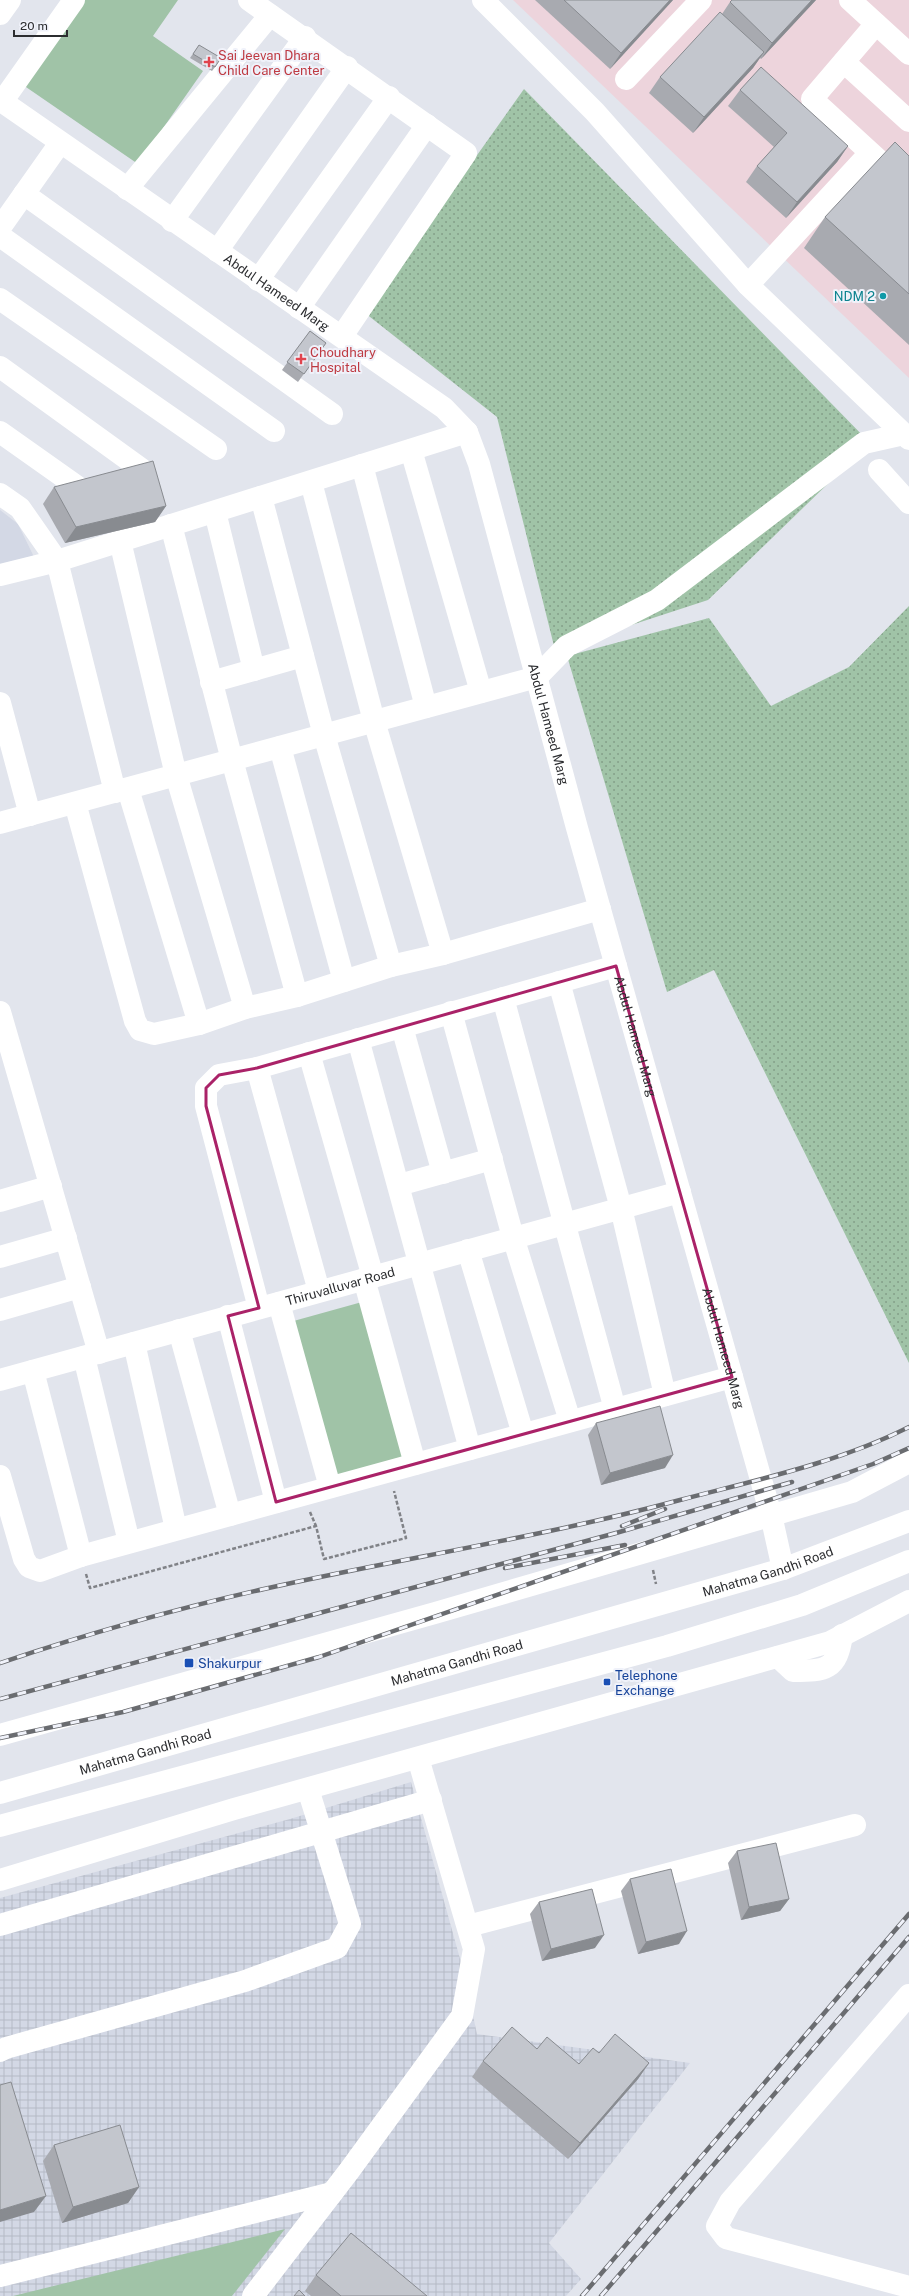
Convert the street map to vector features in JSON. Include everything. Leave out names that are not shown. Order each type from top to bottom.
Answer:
[{"type":"street","points":[[0,14],[10,0]]},
{"type":"street","points":[[1,101],[74,0]]},
{"type":"street","points":[[249,0],[305,37],[464,150],[466,155],[342,336]]},
{"type":"street","points":[[483,0],[595,112],[748,285],[907,436]]},
{"type":"street","points":[[626,79],[701,0]]},
{"type":"street","points":[[850,0],[909,54]]},
{"type":"street","points":[[127,189],[270,15]]},
{"type":"street","points":[[876,24],[812,99],[869,154],[909,188]]},
{"type":"street","points":[[172,221],[305,37]]},
{"type":"street","points":[[844,62],[909,121]]},
{"type":"street","points":[[217,251],[347,67]]},
{"type":"street","points":[[258,280],[389,97]]},
{"type":"street","name":"Abdul Hameed Marg","points":[[1,101],[172,221],[342,336],[444,408],[467,432],[480,464],[536,677],[600,909],[771,1515],[783,1569]]},
{"type":"street","points":[[299,308],[427,124]]},
{"type":"street","points":[[0,228],[60,143]]},
{"type":"street","points":[[748,285],[869,154]]},
{"type":"street","points":[[24,194],[332,414]]},
{"type":"street","points":[[0,236],[274,431]]},
{"type":"street","points":[[0,299],[216,449]]},
{"type":"street","points":[[0,367],[144,471]]},
{"type":"street","points":[[0,432],[82,490]]},
{"type":"street","points":[[0,574],[57,561],[467,432]]},
{"type":"street","points":[[0,823],[536,677],[568,646],[657,600],[864,442],[907,436]]},
{"type":"street","points":[[411,450],[481,692]]},
{"type":"street","points":[[362,465],[426,707]]},
{"type":"street","points":[[879,470],[909,503]]},
{"type":"street","points":[[311,482],[374,721],[443,954]]},
{"type":"street","points":[[0,494],[20,508],[57,561],[121,790],[199,1024]]},
{"type":"street","points":[[261,497],[324,735],[392,966]]},
{"type":"street","points":[[214,512],[254,670]]},
{"type":"street","points":[[170,525],[232,760],[297,996]]},
{"type":"street","points":[[120,541],[176,775],[245,1008]]},
{"type":"street","points":[[211,682],[303,656]]},
{"type":"street","points":[[0,702],[30,815]]},
{"type":"street","points":[[280,747],[344,981]]},
{"type":"street","points":[[75,803],[135,1021],[140,1030],[154,1034],[199,1024],[245,1008],[297,996],[392,966],[443,954],[600,909]]},
{"type":"street","points":[[330,1487],[269,1305],[206,1106],[206,1088],[219,1075],[257,1068],[616,966]]},
{"type":"street","points":[[559,982],[621,1208],[665,1395]]},
{"type":"street","points":[[503,998],[566,1223],[615,1409]]},
{"type":"street","points":[[0,1012],[80,1287],[91,1355],[129,1542]]},
{"type":"street","points":[[452,1012],[513,1238],[570,1421]]},
{"type":"street","points":[[402,1026],[443,1173]]},
{"type":"street","points":[[358,1039],[470,1449]]},
{"type":"street","points":[[309,1053],[415,1464]]},
{"type":"street","points":[[257,1068],[319,1291]]},
{"type":"street","points":[[399,1185],[492,1159]]},
{"type":"street","points":[[0,1201],[51,1186]]},
{"type":"street","name":"Thiruvalluvar Road","points":[[0,1380],[680,1192]]},
{"type":"street","points":[[0,1256],[66,1238]]},
{"type":"street","points":[[468,1250],[523,1434]]},
{"type":"street","points":[[0,1310],[80,1287]]},
{"type":"street","points":[[228,1316],[276,1502]]},
{"type":"street","points":[[179,1330],[230,1515]]},
{"type":"street","points":[[134,1343],[176,1529]]},
{"type":"street","points":[[33,1371],[81,1556]]},
{"type":"street","points":[[0,1476],[24,1559],[29,1567],[40,1571],[81,1556],[129,1542],[732,1377]]},
{"type":"street","points":[[0,1734],[434,1613],[852,1492],[909,1462]]},
{"type":"street","name":"Mahatma Gandhi Road","points":[[0,1793],[783,1569],[909,1521]]},
{"type":"street","points":[[0,1826],[667,1646],[802,1605],[909,1561]]},
{"type":"street","points":[[0,1880],[308,1789],[830,1642],[909,1601]]},
{"type":"street","points":[[254,2296],[462,2016],[474,1949],[418,1758]]},
{"type":"street","points":[[0,2051],[6,2048],[244,1981],[336,1948],[350,1924],[308,1789]]},
{"type":"street","points":[[0,1925],[430,1800]]},
{"type":"street","points":[[468,1926],[855,1825]]},
{"type":"street","points":[[909,1995],[730,2202],[717,2226],[726,2238],[909,2287]]},
{"type":"street","points":[[0,2276],[332,2193]]},
{"type":"path","points":[[81,1556],[90,1588],[316,1526],[324,1559],[406,1538],[388,1471]]},
{"type":"highlighted area","points":[[616,966],[732,1377],[276,1502],[228,1316],[259,1308],[206,1106],[206,1088],[219,1075],[257,1068]]},
{"type":"shaded area","points":[[513,0],[909,0],[909,378]]},
{"type":"shaded area","points":[[0,510],[18,524],[34,557],[0,565]]},
{"type":"shaded area","points":[[411,1782],[462,1966],[477,2034],[690,2063],[549,2243],[581,2279],[566,2296],[0,2296],[0,1898],[290,1819]]},
{"type":"green space","points":[[82,0],[178,0],[153,36],[203,71],[138,164],[23,85]]},
{"type":"green space","points":[[524,89],[870,443],[708,600],[555,650],[497,417],[365,313]]},
{"type":"green space","points":[[909,606],[909,1363],[714,970],[667,992],[567,656],[709,618],[771,706],[849,667]]},
{"type":"green space","points":[[362,1302],[405,1457],[333,1477],[290,1322]]},
{"type":"green space","points":[[285,2229],[232,2296],[13,2296]]},
{"type":"building","points":[[564,0],[670,0],[621,53]]},
{"type":"building","points":[[732,0],[812,0],[772,43],[730,2]]},
{"type":"building","points":[[720,12],[764,52],[704,117],[660,77]]},
{"type":"building","points":[[199,45],[221,58],[215,67],[193,54]]},
{"type":"building","points":[[761,67],[848,146],[797,202],[757,166],[787,133],[740,90]]},
{"type":"building","points":[[895,142],[909,156],[909,294],[825,217]]},
{"type":"building","points":[[310,331],[326,343],[304,374],[287,362]]},
{"type":"building","points":[[153,461],[166,506],[76,527],[54,487]]},
{"type":"building","points":[[660,1406],[673,1455],[610,1473],[596,1423]]},
{"type":"building","points":[[776,1843],[789,1899],[749,1907],[737,1851]]},
{"type":"building","points":[[671,1869],[687,1931],[646,1942],[630,1879]]},
{"type":"building","points":[[592,1889],[604,1935],[551,1949],[539,1902]]},
{"type":"building","points":[[512,2027],[537,2049],[547,2037],[579,2064],[593,2048],[599,2053],[615,2034],[649,2063],[580,2143],[483,2061]]},
{"type":"building","points":[[11,2082],[46,2196],[0,2210],[0,2085]]},
{"type":"building","points":[[120,2125],[139,2187],[73,2207],[54,2145]]},
{"type":"building","points":[[351,2233],[427,2296],[341,2296],[316,2275]]},
{"type":"building","points":[[299,2290],[305,2296],[294,2296]]},
{"type":"railway","points":[[0,1663],[65,1642],[197,1605],[316,1578],[577,1525],[796,1470],[854,1451],[909,1427]]},
{"type":"railway","points":[[0,1738],[123,1712],[319,1657],[873,1464],[909,1448]]},
{"type":"railway","points":[[0,1699],[616,1533],[792,1482]]},
{"type":"railway","points":[[622,1526],[665,1509]]},
{"type":"railway","points":[[505,1568],[625,1545]]},
{"type":"railway","points":[[582,2296],[909,1914]]},
{"type":"railway","points":[[601,2296],[909,1937]]},
{"type":"place","name":"Sai Jeevan Dhara Child Care Center","points":[[209,62]]},
{"type":"place","name":"NDM 2","points":[[883,296]]},
{"type":"place","name":"Choudhary Hospital","points":[[301,359]]},
{"type":"place","name":"Shakurpur","points":[[189,1663]]},
{"type":"place","name":"Telephone Exchange","points":[[607,1682]]}]
